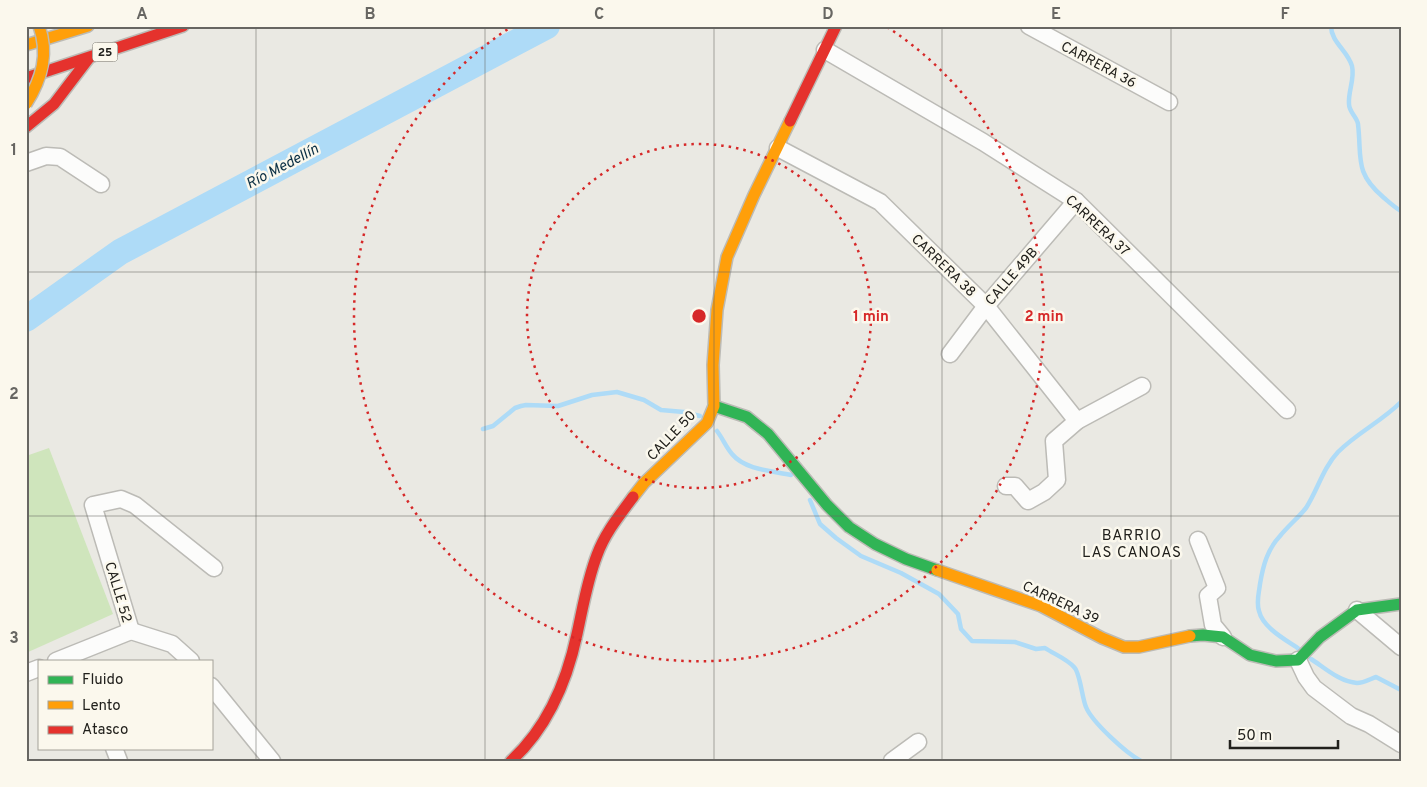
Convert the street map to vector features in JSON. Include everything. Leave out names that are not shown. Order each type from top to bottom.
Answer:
[{"type":"main road","points":[[26,104],[35,91],[41,77],[44,45],[39,26]]},
{"type":"main road","name":"25","points":[[26,45],[88,26]]},
{"type":"main road","name":"25","points":[[26,78],[184,26]]},
{"type":"main road","name":"CALLE 50","points":[[511,761],[540,729],[554,704],[577,636],[588,580],[597,554],[611,526],[644,483],[674,457],[707,423],[714,406],[713,364],[717,310],[727,257],[754,195],[836,26]]},
{"type":"main road","points":[[26,127],[41,117],[65,94],[89,58]]},
{"type":"main road","name":"CARRERA 39","points":[[714,406],[748,418],[768,434],[827,505],[849,527],[874,544],[906,559],[1041,606],[1102,638],[1124,647],[1140,647],[1180,637],[1202,635],[1223,637],[1250,655],[1276,661],[1298,660]]},
{"type":"main road","points":[[1298,660],[1320,637],[1358,610],[1401,604]]},
{"type":"street","name":"CARRERA 36","points":[[1029,26],[1169,102]]},
{"type":"street","name":"CARRERA 37","points":[[825,50],[983,142],[1076,201],[1287,410]]},
{"type":"street","name":"CARRERA 38","points":[[778,148],[880,202],[986,306],[1077,421]]},
{"type":"street","points":[[26,163],[46,156],[60,157],[101,184]]},
{"type":"street","name":"CALLE 49B","points":[[950,354],[986,306],[1076,201]]},
{"type":"street","points":[[1006,486],[1015,486],[1028,501],[1044,492],[1057,480],[1054,441],[1077,421],[1142,386]]},
{"type":"street","name":"CALLE 52","points":[[61,660],[77,657],[131,632],[93,505],[121,499],[135,505],[214,568]]},
{"type":"street","points":[[1198,540],[1217,588],[1208,596],[1213,625],[1223,637]]},
{"type":"street","points":[[1358,610],[1401,646]]},
{"type":"street","points":[[131,632],[172,644],[190,660]]},
{"type":"street","points":[[1298,660],[1314,688],[1351,716],[1369,724],[1401,744]]},
{"type":"street","points":[[26,672],[38,668]]},
{"type":"street","points":[[212,687],[272,761]]},
{"type":"street","points":[[892,761],[918,742]]},
{"type":"green space","points":[[49,448],[113,614],[26,653],[26,456]]},
{"type":"waterway","name":"Río Medellín","points":[[26,319],[120,252],[547,26]]},
{"type":"waterway","points":[[1331,26],[1334,37],[1352,66],[1353,76],[1349,104],[1350,110],[1358,124],[1363,172],[1374,188],[1401,211]]},
{"type":"waterway","name":"BARRIO LAS CANOAS","points":[[483,429],[493,426],[515,408],[521,406],[558,406],[592,395],[617,392],[644,400],[661,410],[684,412],[700,416]]},
{"type":"waterway","points":[[1299,649],[1270,628],[1261,617],[1258,594],[1266,559],[1283,532],[1306,508],[1324,472],[1338,452],[1401,402]]},
{"type":"waterway","name":"BARRIO LAS CANOAS","points":[[717,431],[732,454],[744,463],[752,467],[791,475]]},
{"type":"waterway","name":"BARRIO LAS CANOAS","points":[[810,500],[820,524],[836,538],[861,556],[901,573],[939,594],[958,614],[961,629],[972,641],[1015,642],[1036,649],[1045,648],[1068,662],[1076,670],[1089,713],[1110,737],[1141,761]]},
{"type":"waterway","points":[[1311,659],[1345,680],[1360,683],[1376,677],[1401,690]]},
{"type":"traffic: fast","points":[[714,406],[747,417],[768,434],[827,505],[849,527],[875,544],[906,559],[937,570]]},
{"type":"traffic: fast","points":[[1190,636],[1223,637],[1250,655],[1276,661],[1298,660],[1320,637],[1357,610],[1401,604]]},
{"type":"traffic: slow","points":[[26,104],[40,76],[44,56],[39,26]]},
{"type":"traffic: slow","points":[[26,45],[88,26]]},
{"type":"traffic: slow","points":[[633,497],[644,483],[707,423],[714,406],[713,365],[717,310],[727,257],[754,195],[790,121]]},
{"type":"traffic: slow","points":[[937,570],[1041,606],[1102,638],[1124,647],[1139,647],[1190,636]]},
{"type":"traffic: jam","points":[[26,78],[183,26]]},
{"type":"traffic: jam","points":[[790,121],[836,26]]},
{"type":"traffic: jam","points":[[26,127],[54,104],[89,58]]},
{"type":"traffic: jam","points":[[511,761],[535,734],[554,703],[568,669],[588,584],[600,547],[608,532],[633,497]]},
{"type":"district","name":"BARRIO LAS CANOAS","points":[[1132,544]]}]
